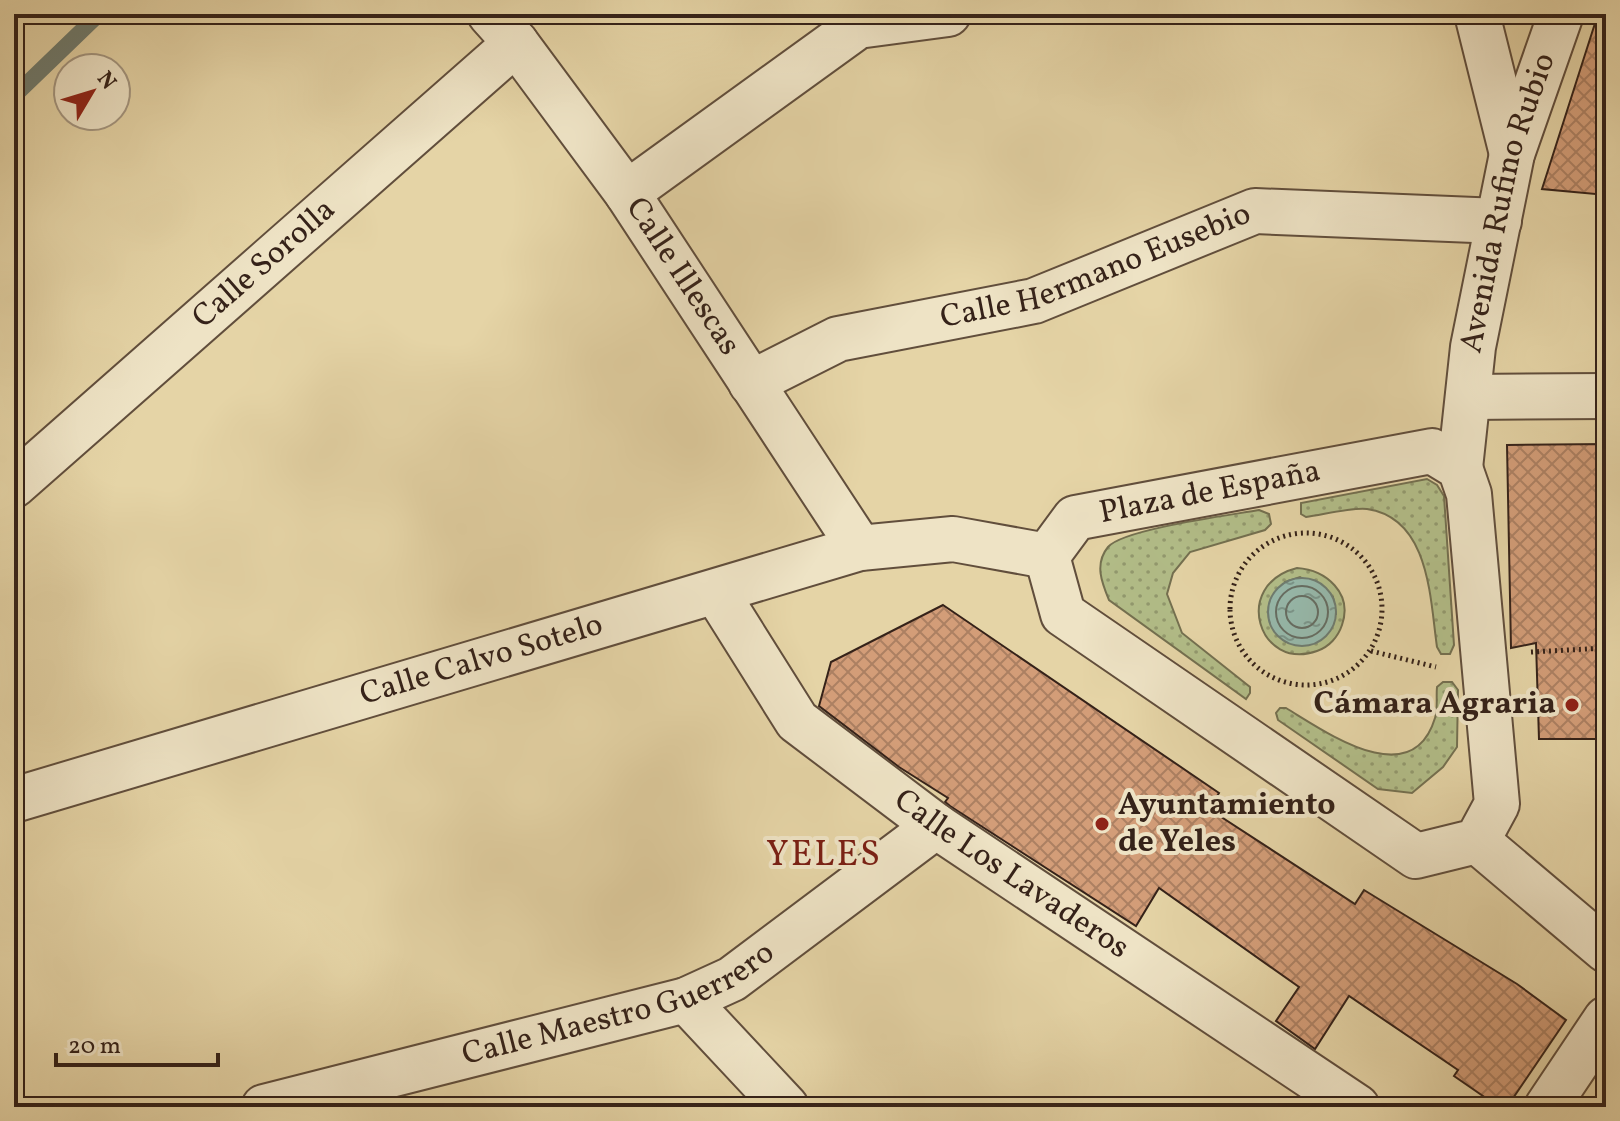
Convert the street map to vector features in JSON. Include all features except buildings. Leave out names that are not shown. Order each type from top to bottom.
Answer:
[{"type":"street","points":[[627,193],[858,26],[948,14]]},
{"type":"street","points":[[1477,14],[1512,154]]},
{"type":"street","name":"Avenida Rufino Rubio","points":[[1460,468],[1473,347],[1512,154],[1561,14]]},
{"type":"street","name":"Calle Illescas","points":[[503,29],[627,193],[860,548]]},
{"type":"street","name":"Calle Sorolla","points":[[14,485],[503,29]]},
{"type":"street","name":"Calle Hermano Eusebio","points":[[751,383],[838,339],[1034,301],[1255,211],[1499,221]]},
{"type":"street","points":[[1468,397],[1606,396]]},
{"type":"street","name":"Plaza de España","points":[[1047,556],[1075,518],[1432,451],[1460,468]]},
{"type":"street","points":[[1047,556],[1063,614],[1416,856],[1477,841],[1497,804],[1469,494],[1460,468]]},
{"type":"street","name":"Calle Calvo Sotelo","points":[[14,800],[860,548],[953,539],[1047,556]]},
{"type":"street","name":"Calle Los Lavaderos","points":[[716,592],[797,721],[936,826],[1357,1107]]},
{"type":"street","name":"Calle Maestro Guerrero","points":[[264,1107],[686,1000],[732,979],[936,826]]},
{"type":"street","points":[[1477,841],[1606,950]]},
{"type":"street","points":[[686,1000],[786,1107]]},
{"type":"street","points":[[1547,1107],[1606,1019]]},
{"type":"path","points":[[1299,533],[1323,535],[1346,544],[1364,560],[1377,581],[1383,604],[1381,628],[1371,651],[1355,669],[1334,681],[1310,686],[1284,683],[1261,671],[1242,652],[1232,628],[1230,601],[1237,576],[1252,555],[1273,540],[1299,533]]},
{"type":"path","points":[[1522,657],[1532,652],[1606,648]]},
{"type":"green space","points":[[1427,479],[1437,485],[1444,496],[1454,645],[1450,654],[1441,654],[1437,647],[1423,563],[1404,528],[1388,516],[1367,509],[1306,517],[1301,514],[1301,503]]},
{"type":"green space","points":[[1259,510],[1269,514],[1271,524],[1265,530],[1190,552],[1173,573],[1167,594],[1182,633],[1250,687],[1246,699],[1109,600],[1100,567],[1108,547],[1134,534]]},
{"type":"green space","points":[[1297,568],[1318,573],[1334,585],[1344,603],[1344,613],[1340,629],[1329,644],[1317,651],[1297,654],[1280,649],[1268,638],[1260,624],[1259,607],[1264,591],[1277,577]],"holes":[[[1300,577],[1333,597],[1336,614],[1286,642],[1274,631],[1285,582]]]},
{"type":"green space","points":[[1443,682],[1452,682],[1458,690],[1457,747],[1443,767],[1412,793],[1378,789],[1278,720],[1276,713],[1280,708],[1286,708],[1345,742],[1367,750],[1388,755],[1408,752],[1424,740],[1435,718],[1437,687]]},
{"type":"water","points":[[1302,578],[1326,588],[1336,612],[1326,636],[1302,646],[1278,636],[1268,612],[1278,588]]},
{"type":"waterway","points":[[14,96],[99,14]]},
{"type":"place","name":"Cámara Agraria","points":[[1572,705]]},
{"type":"place","name":"Ayuntamiento de Yeles","points":[[1102,824]]},
{"type":"district","name":"YELES","points":[[824,856]]}]
